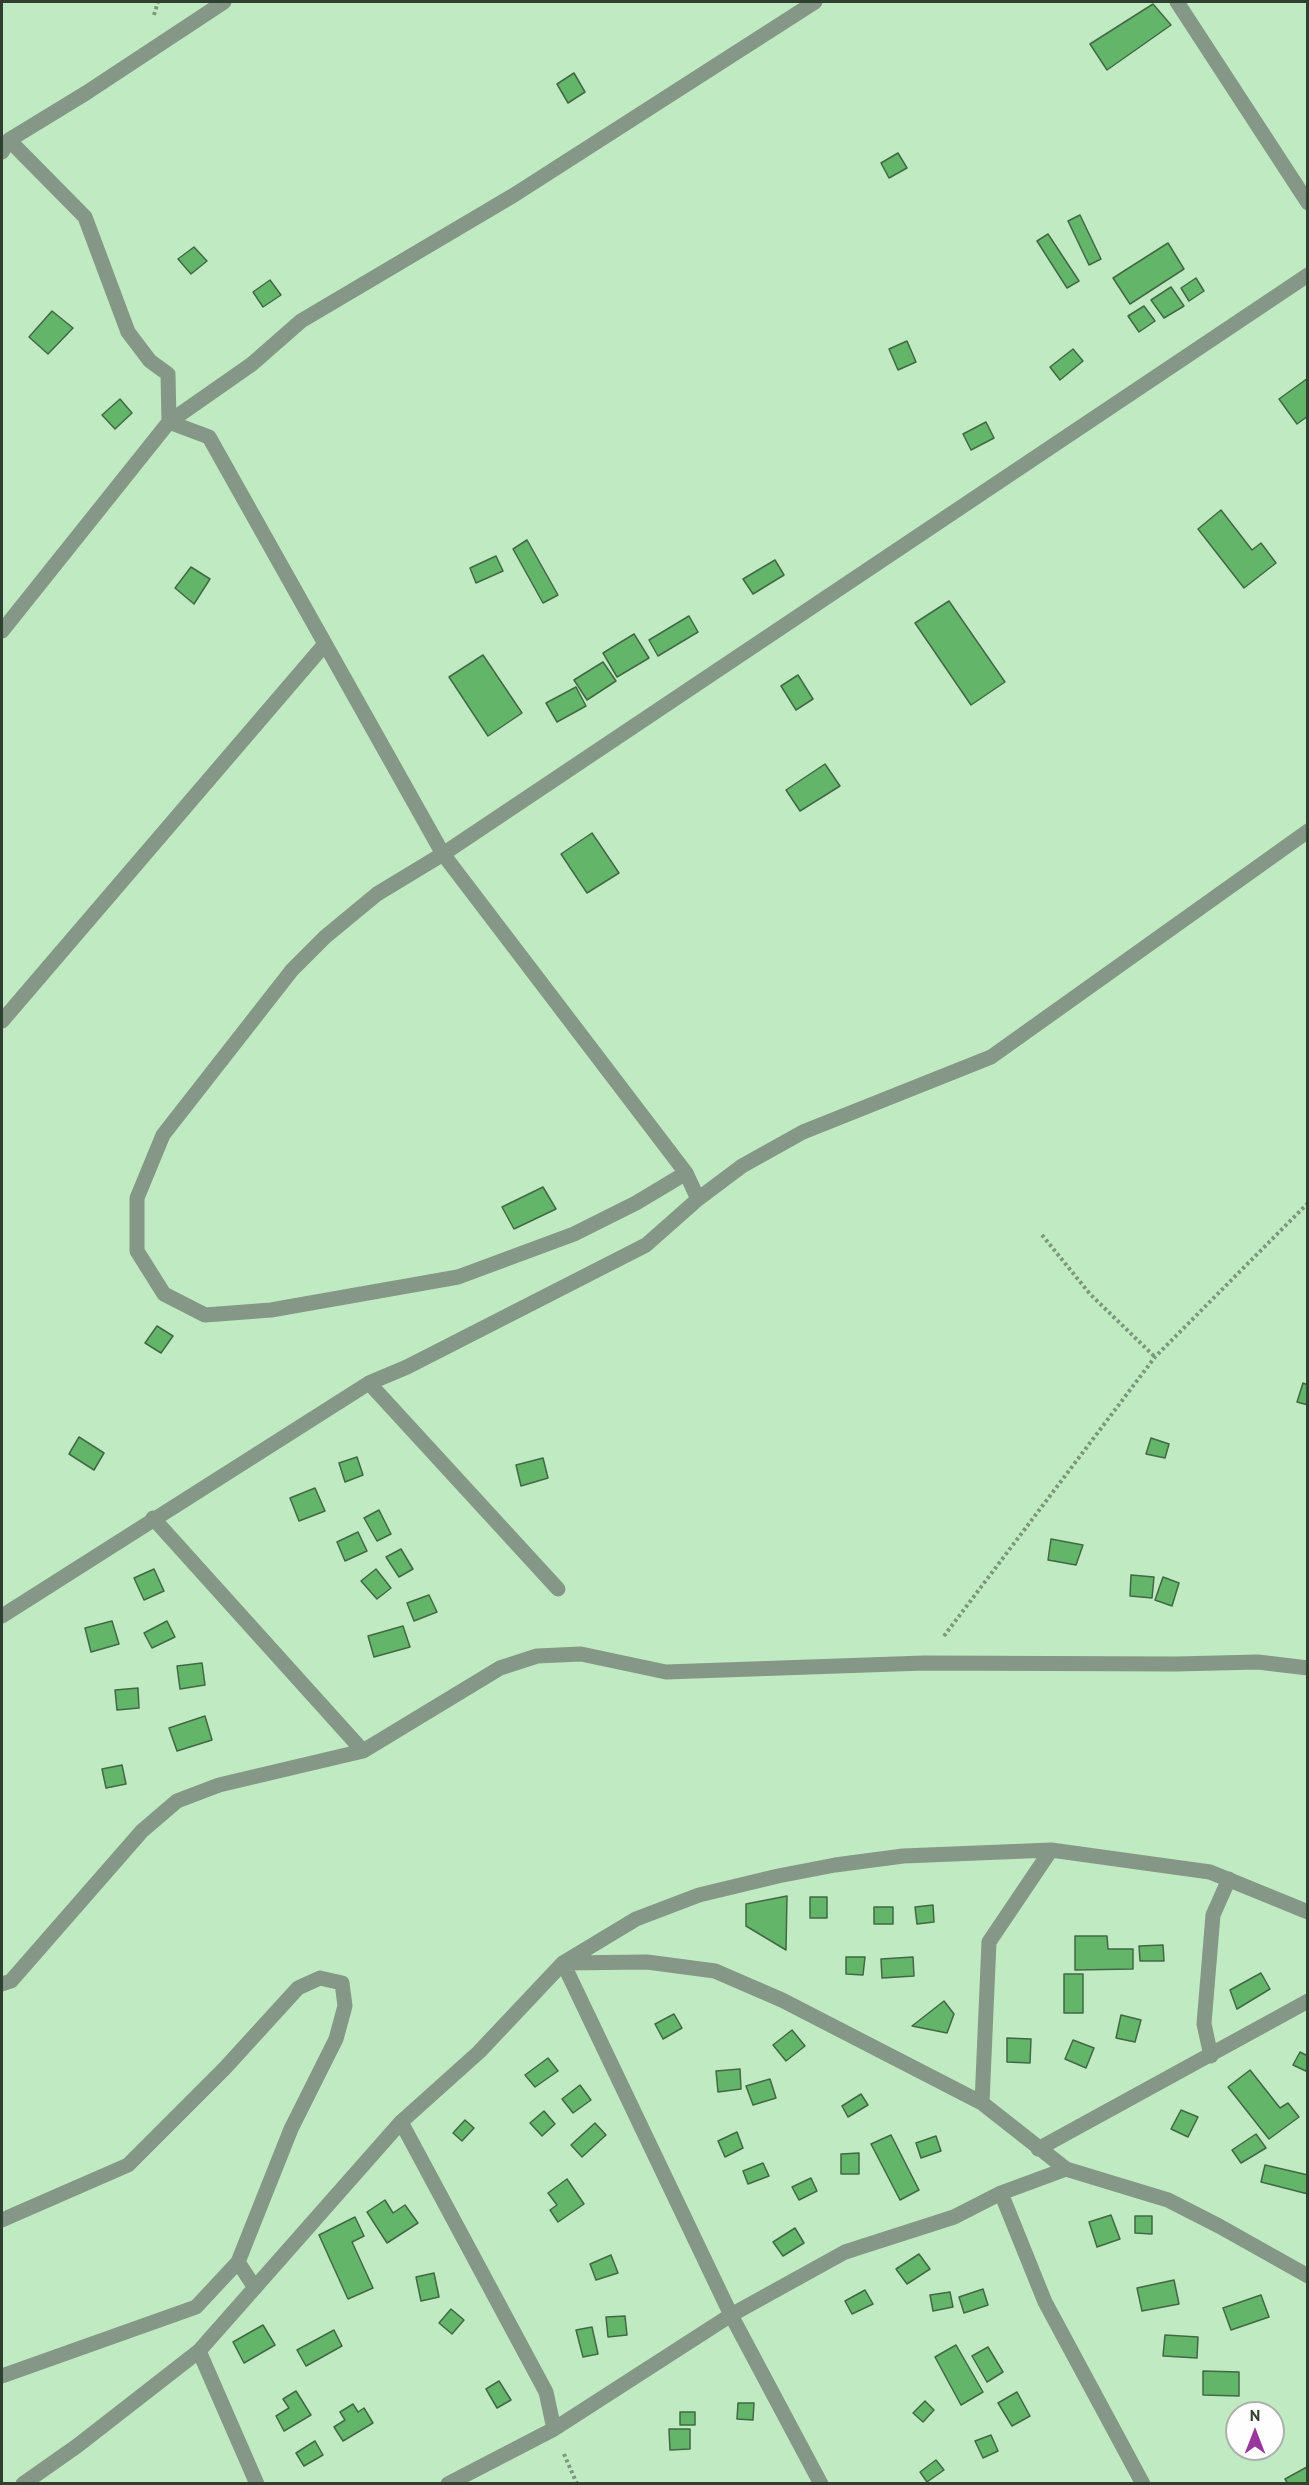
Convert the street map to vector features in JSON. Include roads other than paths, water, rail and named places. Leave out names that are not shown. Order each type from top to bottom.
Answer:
[{"type":"street","points":[[169,422],[168,374],[150,361],[128,332],[85,217],[5,146],[224,2]]},
{"type":"street","points":[[2,631],[169,422],[252,364],[301,321],[514,195],[814,2]]},
{"type":"street","points":[[1177,2],[1308,203]]},
{"type":"street","points":[[686,1173],[636,1203],[574,1234],[458,1277],[271,1310],[205,1315],[164,1294],[137,1251],[137,1198],[163,1135],[292,970],[325,937],[377,894],[443,854],[1308,274]]},
{"type":"street","points":[[169,422],[209,437],[443,854],[686,1173],[698,1199]]},
{"type":"street","points":[[2,1022],[325,644]]},
{"type":"street","points":[[2,1616],[153,1518],[369,1383],[407,1367],[646,1245],[698,1199],[742,1166],[803,1132],[991,1057],[1308,831]]},
{"type":"street","points":[[369,1383],[558,1589]]},
{"type":"street","points":[[153,1518],[363,1750]]},
{"type":"street","points":[[2,1984],[11,1982],[142,1831],[177,1801],[219,1785],[363,1750],[500,1668],[537,1656],[581,1653],[666,1672],[924,1663],[1258,1662],[1308,1668]]},
{"type":"street","points":[[982,2103],[989,1942],[1051,1850]]},
{"type":"street","points":[[23,2484],[77,2446],[199,2351],[401,2122],[479,2052],[563,1963],[636,1919],[699,1895],[778,1875],[835,1865],[903,1857],[1051,1850],[1210,1872],[1308,1912]]},
{"type":"street","points":[[1210,2056],[1204,2024],[1213,1916],[1229,1879]]},
{"type":"street","points":[[563,1963],[647,1962],[715,1971],[782,2000],[982,2103],[1066,2169],[1168,2200],[1308,2276]]},
{"type":"street","points":[[563,1963],[730,2315],[820,2484]]},
{"type":"street","points":[[2,2220],[128,2165],[225,2068],[298,1988],[320,1978],[342,1983],[345,2006],[336,2039],[291,2129],[238,2262],[217,2287],[196,2307],[2,2376]]},
{"type":"street","points":[[1038,2149],[1308,2001]]},
{"type":"street","points":[[401,2122],[546,2392],[554,2429]]},
{"type":"street","points":[[448,2484],[554,2429],[730,2315],[845,2252],[954,2217],[1000,2193],[1066,2169]]},
{"type":"street","points":[[1000,2193],[1045,2302],[1143,2484]]},
{"type":"street","points":[[238,2262],[255,2288]]},
{"type":"street","points":[[199,2351],[257,2484]]}]
